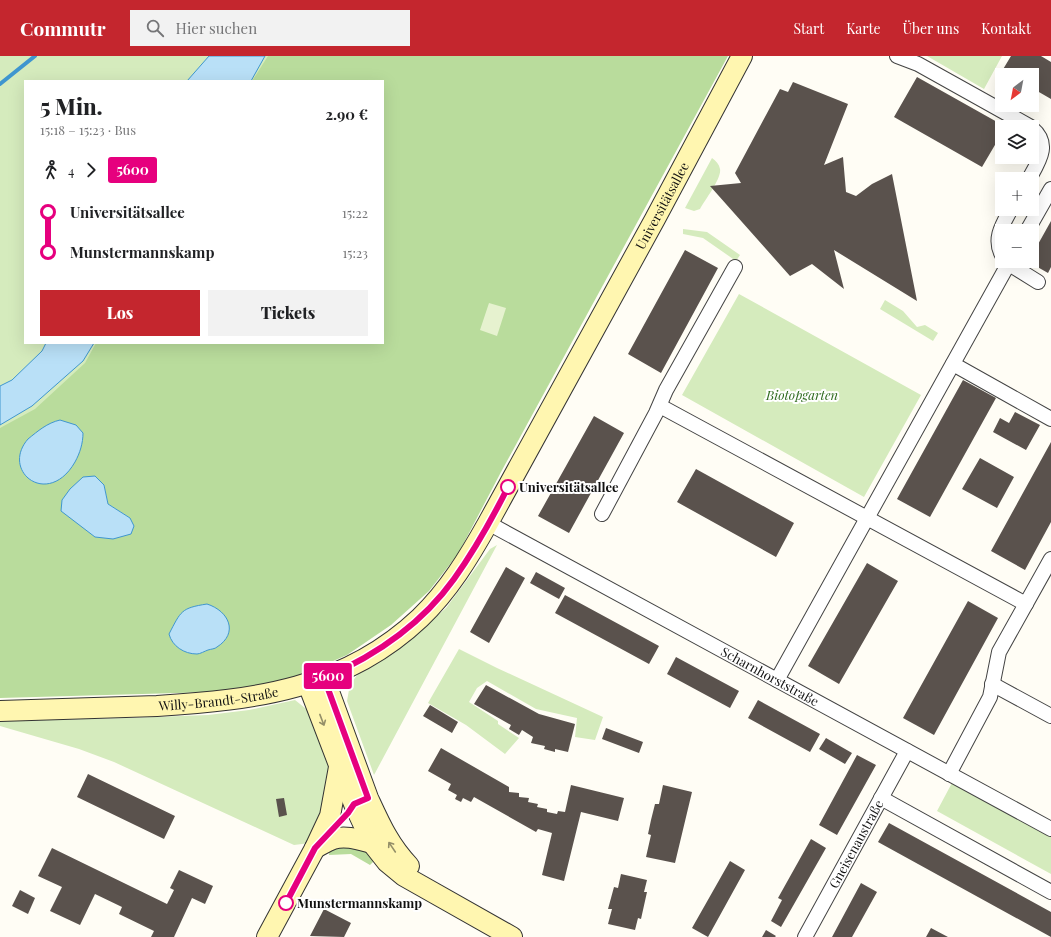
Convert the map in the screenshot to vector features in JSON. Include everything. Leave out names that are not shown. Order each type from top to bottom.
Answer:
[{"type":"main road","name":"Universitätsallee","points":[[488,523],[655,219],[742,56]]},
{"type":"main road","name":"Willy-Brandt-Straße","points":[[0,710],[133,707],[209,703],[248,698],[316,681],[346,669],[382,648],[420,618],[453,580],[488,523]]},
{"type":"main road","points":[[316,681],[340,765],[361,801],[398,855],[438,895]]},
{"type":"main road","points":[[316,681],[361,801],[372,844],[387,862],[404,876],[512,937]]},
{"type":"main road","points":[[267,937],[315,848],[330,816],[340,765]]},
{"type":"main road","points":[[330,816],[343,806],[361,801]]},
{"type":"main road","points":[[315,848],[361,801]]},
{"type":"main road","points":[[315,848],[334,839],[348,838],[360,839],[372,844]]},
{"type":"street","points":[[897,56],[918,64],[1019,120]]},
{"type":"street","points":[[1032,172],[1043,154],[1048,141],[1039,134]]},
{"type":"street","points":[[1031,224],[1051,189]]},
{"type":"street","points":[[602,514],[660,406],[666,390],[735,267]]},
{"type":"street","points":[[777,680],[953,364],[1003,268]]},
{"type":"street","points":[[1018,268],[1038,282]]},
{"type":"street","points":[[953,364],[1051,419]]},
{"type":"street","points":[[660,406],[1026,604]]},
{"type":"street","name":"Scharnhorststraße","points":[[488,523],[1051,829]]},
{"type":"street","points":[[949,774],[990,697],[999,652],[1051,559]]},
{"type":"street","points":[[992,684],[1051,716]]},
{"type":"street","name":"Gneisenaustraße","points":[[805,937],[907,751]]},
{"type":"street","points":[[881,798],[1051,892]]},
{"type":"green space","points":[[0,56],[342,56],[329,80],[24,80],[24,344],[131,344],[0,475]]},
{"type":"green space","points":[[268,56],[728,56],[501,472],[458,554],[429,591],[391,625],[347,655],[301,675],[263,686],[213,692],[0,698],[0,428],[35,409],[85,363],[95,344],[384,344],[384,80],[253,80]],"holes":[[[104,485],[108,504],[130,518],[62,500]]]},
{"type":"green space","points":[[927,56],[1002,56],[984,89]]},
{"type":"green space","points":[[712,158],[720,169],[716,183],[700,209],[694,211],[685,208]]},
{"type":"green space","points":[[683,229],[707,232],[740,255],[736,261],[703,238],[683,234]]},
{"type":"green space","name":"Biotopgarten","points":[[739,294],[921,395],[864,497],[682,395]]},
{"type":"green space","points":[[885,300],[903,311],[917,327],[925,325],[938,333],[933,341],[880,309]]},
{"type":"green space","points":[[489,303],[506,308],[497,336],[480,330]]},
{"type":"green space","points":[[497,545],[374,775],[347,701],[350,684],[359,673],[407,642],[446,608],[490,549]]},
{"type":"green space","points":[[459,649],[603,717],[595,740],[575,737],[577,718],[536,709],[487,681],[477,688],[469,702],[498,721],[498,724],[519,738],[505,754],[466,725],[428,703]]},
{"type":"green space","points":[[295,700],[315,716],[335,772],[310,843],[294,845],[114,762],[79,749],[0,726],[0,721],[208,715],[249,710]]},
{"type":"green space","points":[[953,781],[1051,835],[1051,874],[937,811]]},
{"type":"green space","points":[[330,845],[367,850],[374,861],[370,865],[351,854],[329,855]]},
{"type":"water","points":[[209,56],[265,56],[252,80],[188,80]]},
{"type":"water","points":[[46,344],[93,344],[83,361],[32,406],[0,425],[0,386],[12,380],[42,351]]},
{"type":"water","points":[[60,420],[76,425],[83,433],[80,452],[75,462],[64,476],[52,483],[41,484],[31,480],[23,473],[20,463],[21,451],[28,439],[35,433],[47,425]]},
{"type":"water","points":[[95,476],[104,485],[108,504],[130,518],[134,526],[131,534],[113,539],[95,537],[61,511],[62,500],[70,489],[83,477]]},
{"type":"water","points":[[207,604],[215,607],[226,617],[229,629],[228,635],[224,641],[214,649],[197,654],[183,651],[176,646],[169,634],[176,620],[179,615],[187,609]]},
{"type":"building","points":[[1011,56],[1041,56],[1051,62],[1051,99],[1039,92],[1039,68],[1004,68]]},
{"type":"building","points":[[917,77],[995,121],[995,145],[982,167],[894,117]]},
{"type":"building","points":[[793,82],[848,104],[824,165],[843,157],[846,192],[856,196],[872,184],[892,174],[917,301],[834,250],[844,289],[812,264],[790,276],[710,186],[741,183],[735,173],[780,89],[788,92]]},
{"type":"building","points":[[1051,221],[1051,267],[1048,273],[1039,268],[1039,242]]},
{"type":"building","points":[[685,250],[718,268],[661,373],[628,354]]},
{"type":"building","points":[[963,380],[996,398],[930,517],[897,499]]},
{"type":"building","points":[[1015,412],[1040,425],[1026,450],[993,432],[1000,418],[1009,423]]},
{"type":"building","points":[[594,416],[624,433],[569,533],[538,516]]},
{"type":"building","points":[[1051,442],[1051,522],[1025,570],[991,551]]},
{"type":"building","points":[[980,458],[1014,477],[997,508],[962,489]]},
{"type":"building","points":[[696,469],[794,523],[776,557],[677,502]]},
{"type":"building","points":[[867,563],[898,581],[839,684],[808,666]]},
{"type":"building","points":[[506,567],[525,578],[489,643],[470,632]]},
{"type":"building","points":[[536,572],[565,588],[559,599],[530,583]]},
{"type":"building","points":[[565,595],[659,646],[649,664],[555,613]]},
{"type":"building","points":[[968,601],[998,618],[934,735],[903,718]]},
{"type":"building","points":[[676,657],[739,691],[730,708],[667,674]]},
{"type":"building","points":[[486,685],[539,714],[575,724],[568,752],[555,749],[555,752],[544,749],[545,746],[531,743],[533,737],[522,730],[519,735],[509,729],[511,725],[474,704]]},
{"type":"building","points":[[758,700],[820,734],[810,752],[748,718]]},
{"type":"building","points":[[430,705],[458,722],[452,733],[423,716]]},
{"type":"building","points":[[606,728],[643,742],[639,753],[602,739]]},
{"type":"building","points":[[826,738],[852,753],[845,764],[819,749]]},
{"type":"building","points":[[441,748],[509,787],[509,792],[519,793],[519,797],[529,798],[528,802],[538,804],[537,807],[547,809],[547,812],[557,814],[558,811],[565,812],[571,785],[624,798],[618,821],[581,812],[564,881],[542,875],[552,833],[538,829],[536,832],[474,797],[471,802],[463,798],[461,802],[455,799],[457,795],[448,790],[451,784],[428,771]]},
{"type":"building","points":[[857,755],[876,765],[837,835],[819,825]]},
{"type":"building","points":[[88,774],[175,816],[164,839],[77,797]]},
{"type":"building","points":[[663,785],[692,792],[675,863],[646,857],[651,835],[648,834],[651,820],[655,804],[659,804]]},
{"type":"building","points":[[284,798],[287,815],[279,817],[276,799]]},
{"type":"building","points":[[889,823],[1051,912],[1051,937],[878,842]]},
{"type":"building","points":[[811,839],[826,848],[781,927],[771,921],[782,900],[778,898]]},
{"type":"building","points":[[52,848],[167,904],[174,890],[170,888],[179,870],[213,886],[205,904],[192,898],[174,937],[151,937],[154,931],[119,914],[122,907],[95,894],[80,925],[50,911],[62,887],[38,876]]},
{"type":"building","points":[[730,861],[745,870],[708,937],[692,928]]},
{"type":"building","points":[[621,874],[647,880],[644,892],[647,892],[641,919],[638,918],[635,930],[608,924],[612,909],[608,909],[614,887],[618,888]]},
{"type":"building","points":[[861,883],[877,892],[852,937],[832,937]]},
{"type":"building","points":[[20,890],[35,898],[28,914],[12,906]]},
{"type":"building","points":[[324,909],[351,923],[344,937],[310,936]]},
{"type":"building","points":[[931,928],[948,937],[926,937]]},
{"type":"building","points":[[766,930],[776,936],[762,937]]},
{"type":"waterway","points":[[0,84],[35,56]]},
{"type":"bus line","name":"5600","points":[[286,903],[315,848],[348,813],[354,804],[368,798],[324,678],[346,669],[382,648],[420,618],[453,580],[466,561],[508,487]]},
{"type":"place","name":"Universitätsallee","points":[[508,487]]},
{"type":"place","name":"Munstermannskamp","points":[[286,903]]}]
